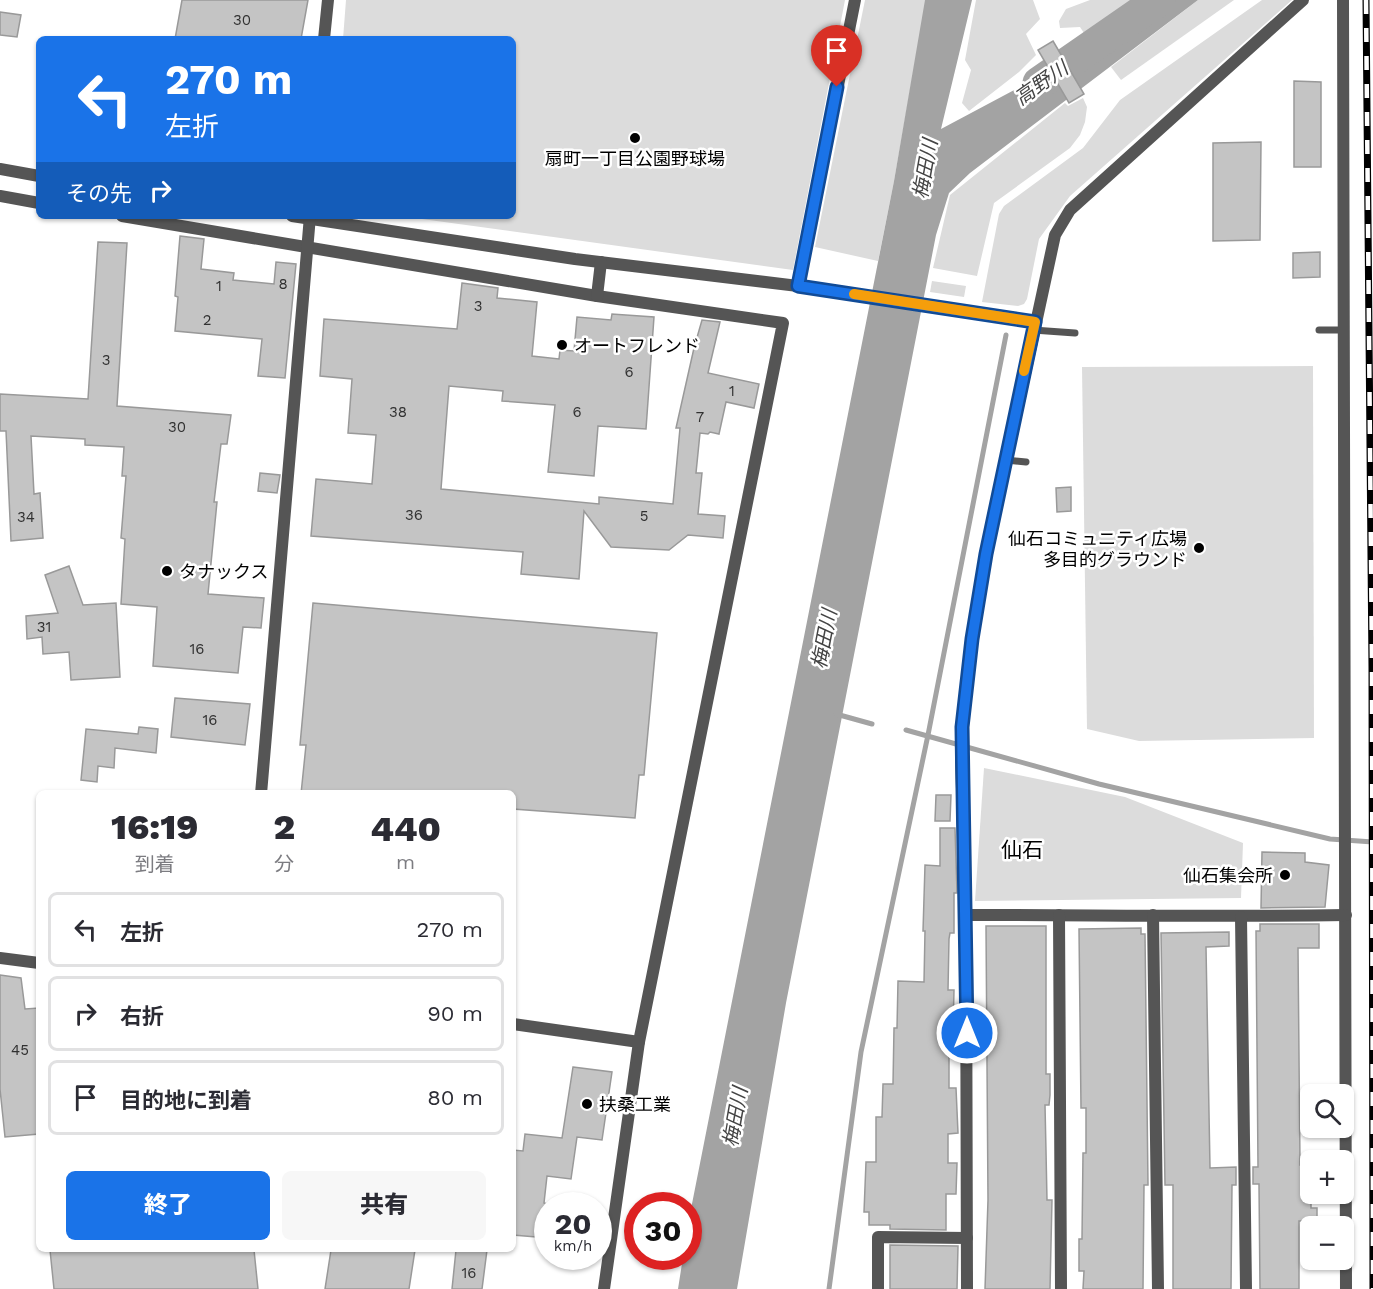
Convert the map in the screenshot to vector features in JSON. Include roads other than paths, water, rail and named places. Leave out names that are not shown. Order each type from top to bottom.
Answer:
[{"type":"street","points":[[324,36],[328,0]]},
{"type":"street","points":[[798,286],[855,0]]},
{"type":"street","points":[[967,1289],[966,915],[962,727],[972,639],[984,565],[1055,235],[1070,210],[1303,0]]},
{"type":"street","points":[[1343,0],[1346,1289]]},
{"type":"street","points":[[0,169],[36,175]]},
{"type":"street","points":[[0,196],[36,202]]},
{"type":"street","points":[[140,219],[597,296],[783,323],[639,1041],[604,1289]]},
{"type":"street","points":[[261,790],[310,219]]},
{"type":"street","points":[[323,219],[601,262],[798,286],[961,311],[1034,326]]},
{"type":"street","points":[[597,296],[601,262]]},
{"type":"street","points":[[966,915],[1241,917],[1346,915]]},
{"type":"street","points":[[1059,915],[1061,1289]]},
{"type":"street","points":[[1153,915],[1158,1289]]},
{"type":"street","points":[[1241,917],[1246,1289]]},
{"type":"street","points":[[0,958],[36,963]]},
{"type":"street","points":[[516,1024],[639,1041]]},
{"type":"street","points":[[878,1289],[878,1236],[967,1238]]},
{"type":"lane","points":[[1034,326],[1075,333]]},
{"type":"lane","points":[[1319,330],[1344,330]]},
{"type":"lane","points":[[1006,460],[1026,462]]},
{"type":"water","name":"梅田川","points":[[925,0],[972,0],[941,129],[1125,31],[1169,0],[1198,0],[970,173],[949,193],[936,235],[786,1003],[737,1289],[678,1289],[681,1270],[702,1270],[702,1192],[694,1192],[894,181]]},
{"type":"waterway","name":"高野川","points":[[1039,83],[1159,0]]},
{"type":"waterway","points":[[829,1289],[861,1052],[928,735],[1006,335]]},
{"type":"waterway","points":[[836,714],[872,724]]},
{"type":"waterway","points":[[906,730],[1099,784],[1330,839],[1373,842]]},
{"type":"railway","points":[[1366,0],[1372,668],[1373,1289]]},
{"type":"place","name":"扇町一丁目公園野球場","points":[[635,138]]},
{"type":"place","name":"オートフレンド","points":[[562,345]]},
{"type":"place","name":"仙石コミュニティ広場 多目的グラウンド","points":[[1199,548]]},
{"type":"place","name":"タナックス","points":[[167,571]]},
{"type":"place","name":"仙石集会所","points":[[1285,875]]},
{"type":"place","name":"扶桑工業","points":[[587,1104]]},
{"type":"district","name":"仙石","points":[[1022,849]]}]
